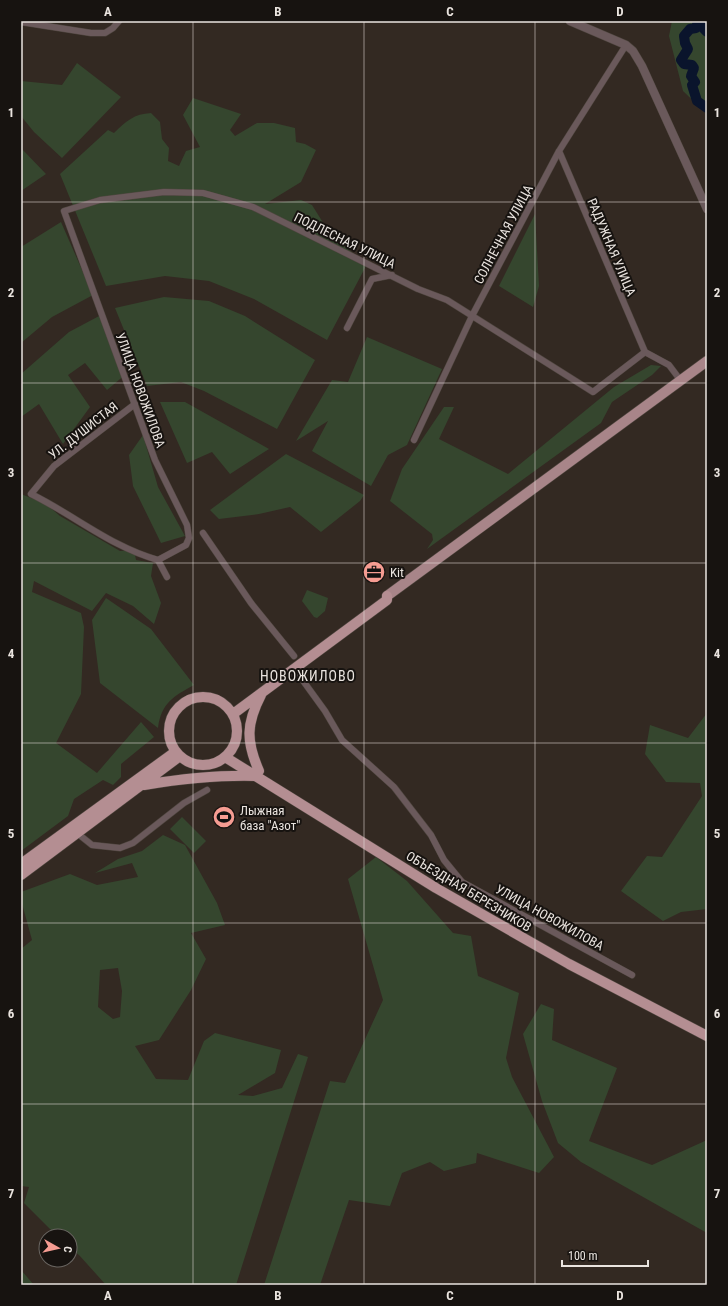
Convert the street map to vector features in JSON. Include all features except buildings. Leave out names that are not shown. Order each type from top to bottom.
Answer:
[{"type":"highway","points":[[231,712],[263,692],[387,600],[387,596]]},
{"type":"highway","points":[[231,712],[387,596]]},
{"type":"highway","points":[[142,785],[182,779],[258,774],[252,754],[249,734],[252,713],[263,692]]},
{"type":"highway","points":[[200,698],[212,698],[222,703],[231,712],[237,731],[236,742],[228,755],[212,764],[201,765],[190,763],[178,754],[170,737],[170,726],[173,715],[185,703],[200,698]]},
{"type":"highway","points":[[21,875],[142,785],[178,754]]},
{"type":"highway","points":[[21,864],[178,754]]},
{"type":"highway","name":"ОБЪЕЗДНАЯ БЕРЕЗНИКОВ","points":[[228,755],[436,888],[556,957],[707,1036]]},
{"type":"highway","name":"ОБЪЕЗДНАЯ БЕРЕЗНИКОВ","points":[[258,774],[429,878],[586,967],[707,1030]]},
{"type":"main road","points":[[387,596],[707,361]]},
{"type":"street","points":[[21,22],[91,33],[105,32],[113,28],[119,21]]},
{"type":"street","points":[[570,21],[626,45],[633,51],[642,66],[707,209]]},
{"type":"street","name":"СОЛНЕЧНАЯ УЛИЦА","points":[[414,440],[472,316],[559,151],[626,45]]},
{"type":"street","name":"РАДУЖНАЯ УЛИЦА","points":[[559,151],[645,352]]},
{"type":"street","name":"ПОДЛЕСНАЯ УЛИЦА","points":[[64,211],[100,200],[164,192],[203,193],[252,207],[418,289],[447,300],[593,392],[645,352]]},
{"type":"street","name":"УЛИЦА НОВОЖИЛОВА","points":[[64,211],[155,460],[187,525],[189,538],[186,545],[158,560]]},
{"type":"street","points":[[347,328],[372,279],[392,275]]},
{"type":"street","points":[[645,352],[669,365],[681,381]]},
{"type":"street","name":"УЛ. ДУШИСТАЯ","points":[[135,404],[54,466],[31,494],[83,525],[145,557],[158,560]]},
{"type":"street","points":[[204,533],[251,603],[294,656]]},
{"type":"street","points":[[158,560],[167,577]]},
{"type":"street","name":"УЛИЦА НОВОЖИЛОВА","points":[[296,671],[325,711],[342,740],[394,788],[431,835],[444,860],[462,882],[632,975]]},
{"type":"street","points":[[77,833],[92,845],[120,848],[134,843],[184,803],[207,790]]},
{"type":"green space","points":[[672,21],[707,21],[707,114],[683,91],[669,36]]},
{"type":"green space","points":[[77,63],[121,97],[62,158],[34,132],[21,116],[21,81],[62,85]]},
{"type":"green space","points":[[193,98],[241,114],[230,130],[235,136],[257,123],[274,123],[295,128],[296,142],[305,144],[316,150],[301,182],[265,204],[301,200],[312,205],[332,237],[353,253],[366,266],[327,340],[254,299],[209,281],[165,276],[106,286],[60,174],[108,130],[114,133],[131,119],[140,115],[151,113],[160,122],[162,139],[169,148],[168,161],[179,166],[186,151],[200,147],[183,115]]},
{"type":"green space","points":[[21,148],[46,174],[21,191]]},
{"type":"green space","points":[[535,214],[539,286],[533,307],[499,286]]},
{"type":"green space","points":[[61,222],[93,295],[52,317],[21,343],[21,247]]},
{"type":"green space","points":[[164,297],[209,301],[245,316],[315,360],[277,429],[204,391],[181,382],[147,386],[115,308]]},
{"type":"green space","points":[[101,315],[126,374],[107,390],[85,363],[68,375],[90,407],[63,444],[39,404],[21,417],[21,374],[69,332]]},
{"type":"green space","points":[[367,337],[442,369],[407,445],[388,455],[371,486],[312,451],[328,421],[296,441],[332,380],[348,382]]},
{"type":"green space","points":[[651,365],[661,366],[652,375],[612,402],[601,423],[427,549],[433,540],[432,534],[390,501],[402,469],[444,407],[454,407],[439,439],[508,474],[614,387]]},
{"type":"green space","points":[[160,402],[185,402],[269,449],[230,474],[212,452],[187,463]]},
{"type":"green space","points":[[143,435],[158,487],[185,536],[161,543],[133,486],[129,455]]},
{"type":"green space","points":[[286,454],[364,495],[360,501],[321,532],[290,507],[259,514],[219,519],[210,510]]},
{"type":"green space","points":[[21,494],[46,504],[60,516],[120,551],[134,550],[136,560],[153,563],[151,576],[161,603],[154,624],[133,606],[106,593],[92,611],[34,581],[32,592],[81,613],[84,627],[81,694],[56,743],[97,773],[141,722],[154,737],[121,764],[121,777],[113,785],[103,780],[74,799],[68,816],[21,851]]},
{"type":"green space","points":[[307,590],[328,598],[325,611],[317,618],[314,617],[302,601]]},
{"type":"green space","points":[[106,598],[151,629],[194,685],[180,693],[165,706],[158,728],[100,683],[92,620]]},
{"type":"green space","points":[[707,713],[707,909],[681,912],[663,921],[621,891],[647,856],[662,857],[702,796],[700,783],[666,782],[645,754],[650,725],[688,738]]},
{"type":"green space","points":[[182,817],[206,841],[194,853],[170,829]]},
{"type":"green space","points":[[163,835],[185,845],[217,903],[225,925],[191,933],[206,959],[191,990],[159,1040],[135,1046],[156,1079],[188,1080],[204,1041],[215,1033],[281,1050],[275,1073],[238,1095],[253,1096],[282,1088],[298,1054],[308,1057],[236,1285],[106,1285],[78,1254],[78,1228],[49,1228],[24,1203],[29,1187],[21,1186],[21,949],[32,940],[21,900],[21,892],[70,874],[97,885],[138,877],[132,863],[95,873],[118,859],[142,851]],"holes":[[[118,968],[122,991],[120,1017],[113,1019],[98,1007],[100,970]]]},
{"type":"green space","points":[[376,857],[407,881],[453,933],[471,936],[478,976],[519,993],[506,1058],[512,1077],[554,1157],[539,1173],[477,1153],[476,1163],[444,1171],[430,1162],[402,1173],[390,1206],[349,1200],[320,1285],[264,1285],[330,1081],[345,1083],[383,1000],[348,879]]},
{"type":"green space","points":[[541,1004],[554,1009],[552,1040],[617,1068],[589,1141],[652,1165],[707,1140],[707,1233],[581,1162],[558,1143],[542,1101],[523,1034]]},
{"type":"green space","points":[[21,1270],[34,1285],[21,1285]]},
{"type":"waterway","points":[[698,21],[696,28],[690,29],[684,36],[688,49],[681,60],[684,64],[692,65],[694,68],[691,76],[695,82],[692,85],[697,101],[707,108]]},
{"type":"waterway","points":[[698,23],[704,25],[704,29],[707,32]]},
{"type":"place","name":"Kit","points":[[374,572]]},
{"type":"place","name":"Лыжная база \"Азот\"","points":[[224,817]]},
{"type":"district","name":"НОВОЖИЛОВО","points":[[308,676]]}]
